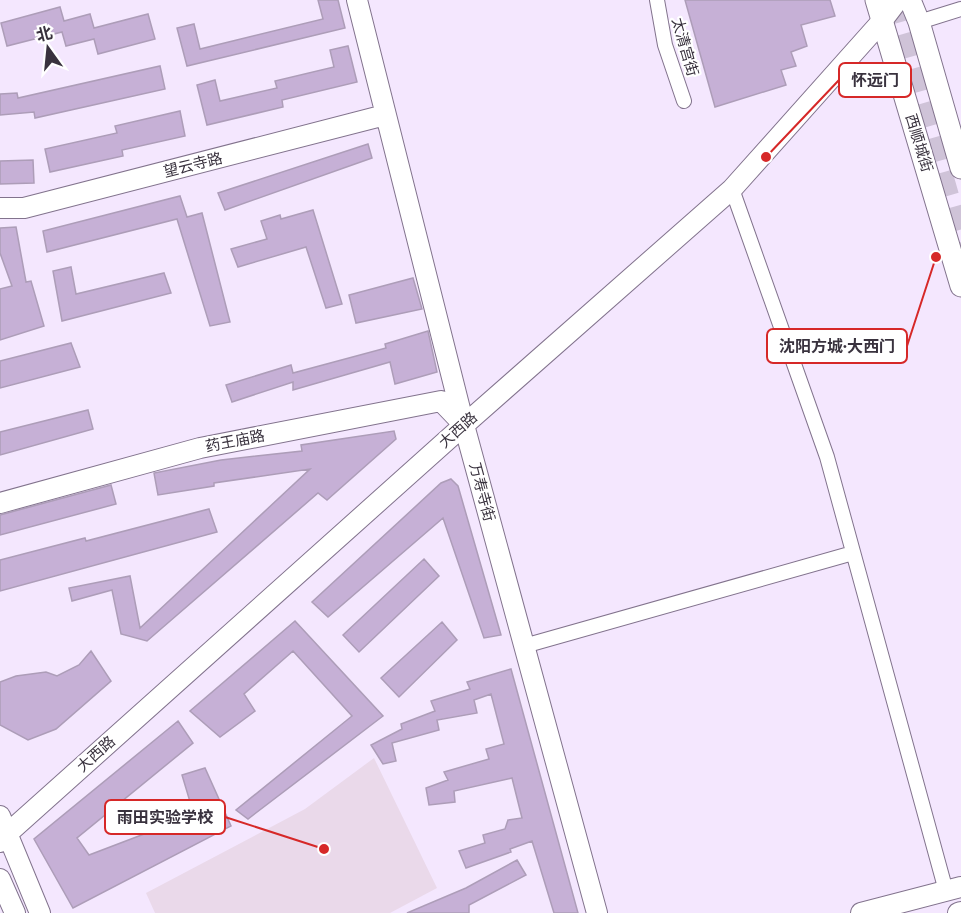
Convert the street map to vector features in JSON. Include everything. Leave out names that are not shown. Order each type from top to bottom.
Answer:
[{"type":"main road","name":"西顺城街","points":[[876,0],[961,286]]},
{"type":"main road","points":[[910,0],[919,22],[961,168]]},
{"type":"street","name":"万寿寺街","points":[[357,0],[464,425],[597,913]]},
{"type":"street","name":"太清宫街","points":[[657,0],[665,45],[684,101]]},
{"type":"street","name":"大西路","points":[[2,831],[732,189],[882,21],[898,0]]},
{"type":"street","points":[[919,22],[961,9]]},
{"type":"street","name":"望云寺路","points":[[0,208],[24,208],[385,115]]},
{"type":"street","points":[[732,189],[827,457],[853,553],[954,889],[861,913]]},
{"type":"street","name":"药王庙路","points":[[0,503],[200,448],[441,401],[464,425]]},
{"type":"street","points":[[524,646],[853,553]]},
{"type":"street","points":[[2,831],[40,913]]},
{"type":"street","points":[[0,879],[15,913]]},
{"type":"shaded area","points":[[374,758],[437,888],[390,913],[155,913],[146,893],[305,809]]},
{"type":"building","points":[[318,0],[338,0],[345,28],[187,66],[177,28],[194,24],[200,49],[323,19]]},
{"type":"building","points":[[685,0],[830,0],[835,16],[801,25],[807,46],[791,52],[796,66],[781,70],[786,85],[715,107]]},
{"type":"building","points":[[60,7],[64,21],[90,14],[94,28],[148,14],[155,39],[98,54],[94,39],[66,46],[62,32],[7,46],[1,23]]},
{"type":"building","points":[[348,46],[357,82],[282,100],[283,107],[207,125],[197,85],[215,80],[220,101],[277,88],[275,81],[334,67],[330,50]]},
{"type":"building","points":[[160,66],[165,89],[35,118],[34,112],[0,115],[0,94],[17,93],[18,98]]},
{"type":"building","points":[[180,111],[185,136],[122,150],[123,156],[50,172],[45,149],[117,133],[115,126]]},
{"type":"building","points":[[368,144],[372,158],[225,210],[218,193]]},
{"type":"building","points":[[33,160],[34,183],[0,184],[0,161]]},
{"type":"building","points":[[180,196],[187,217],[202,213],[230,322],[210,326],[177,219],[47,252],[43,231]]},
{"type":"building","points":[[313,210],[342,304],[326,308],[306,247],[238,267],[231,249],[267,239],[261,221],[280,215],[281,219]]},
{"type":"building","points":[[16,227],[26,282],[31,281],[44,326],[0,340],[0,289],[12,286],[0,253],[0,228]]},
{"type":"building","points":[[71,267],[76,294],[164,273],[171,293],[62,321],[53,271]]},
{"type":"building","points":[[413,278],[422,309],[356,323],[349,295]]},
{"type":"building","points":[[428,331],[437,372],[395,384],[390,362],[293,390],[293,382],[232,402],[226,385],[291,365],[293,373],[386,348],[385,344]]},
{"type":"building","points":[[71,343],[80,367],[0,388],[0,361]]},
{"type":"building","points":[[88,410],[93,429],[0,455],[0,432]]},
{"type":"building","points":[[394,431],[396,439],[327,500],[318,493],[147,641],[121,634],[112,590],[72,601],[69,588],[130,576],[140,628],[310,469],[214,483],[214,486],[158,495],[154,473],[221,460],[302,451],[301,445]]},
{"type":"building","points":[[451,479],[458,486],[501,635],[484,638],[443,518],[328,617],[312,602],[441,483]]},
{"type":"building","points":[[111,485],[116,504],[0,535],[0,515]]},
{"type":"building","points":[[209,509],[217,532],[0,591],[0,560],[85,538],[86,541]]},
{"type":"building","points":[[424,559],[439,576],[359,652],[343,635]]},
{"type":"building","points":[[295,621],[383,716],[248,819],[236,810],[352,716],[293,651],[244,694],[255,711],[220,737],[190,711]]},
{"type":"building","points":[[442,622],[457,640],[399,697],[381,678]]},
{"type":"building","points":[[91,651],[111,681],[56,729],[28,740],[0,725],[0,682],[16,676],[46,672],[57,676],[79,665]]},
{"type":"building","points":[[511,669],[578,913],[554,913],[532,841],[510,849],[511,852],[466,868],[459,851],[485,843],[483,835],[505,829],[508,820],[522,818],[512,778],[454,791],[455,802],[429,805],[426,788],[448,780],[444,772],[489,759],[486,749],[504,744],[491,694],[474,700],[477,713],[437,720],[439,730],[392,743],[396,761],[383,764],[371,745],[402,729],[401,724],[435,711],[431,701],[470,689],[467,682]]},
{"type":"building","points":[[178,721],[193,743],[77,838],[89,855],[194,815],[182,775],[205,768],[231,826],[73,908],[34,839]]},
{"type":"building","points":[[517,860],[526,875],[469,905],[469,913],[407,913],[466,888]]},
{"type":"tunnel","points":[[891,0],[961,245]]},
{"type":"place","name":"怀远门","points":[[766,157]]},
{"type":"place","name":"沈阳方城·大西门","points":[[936,257]]},
{"type":"place","name":"雨田实验学校","points":[[324,849]]}]
